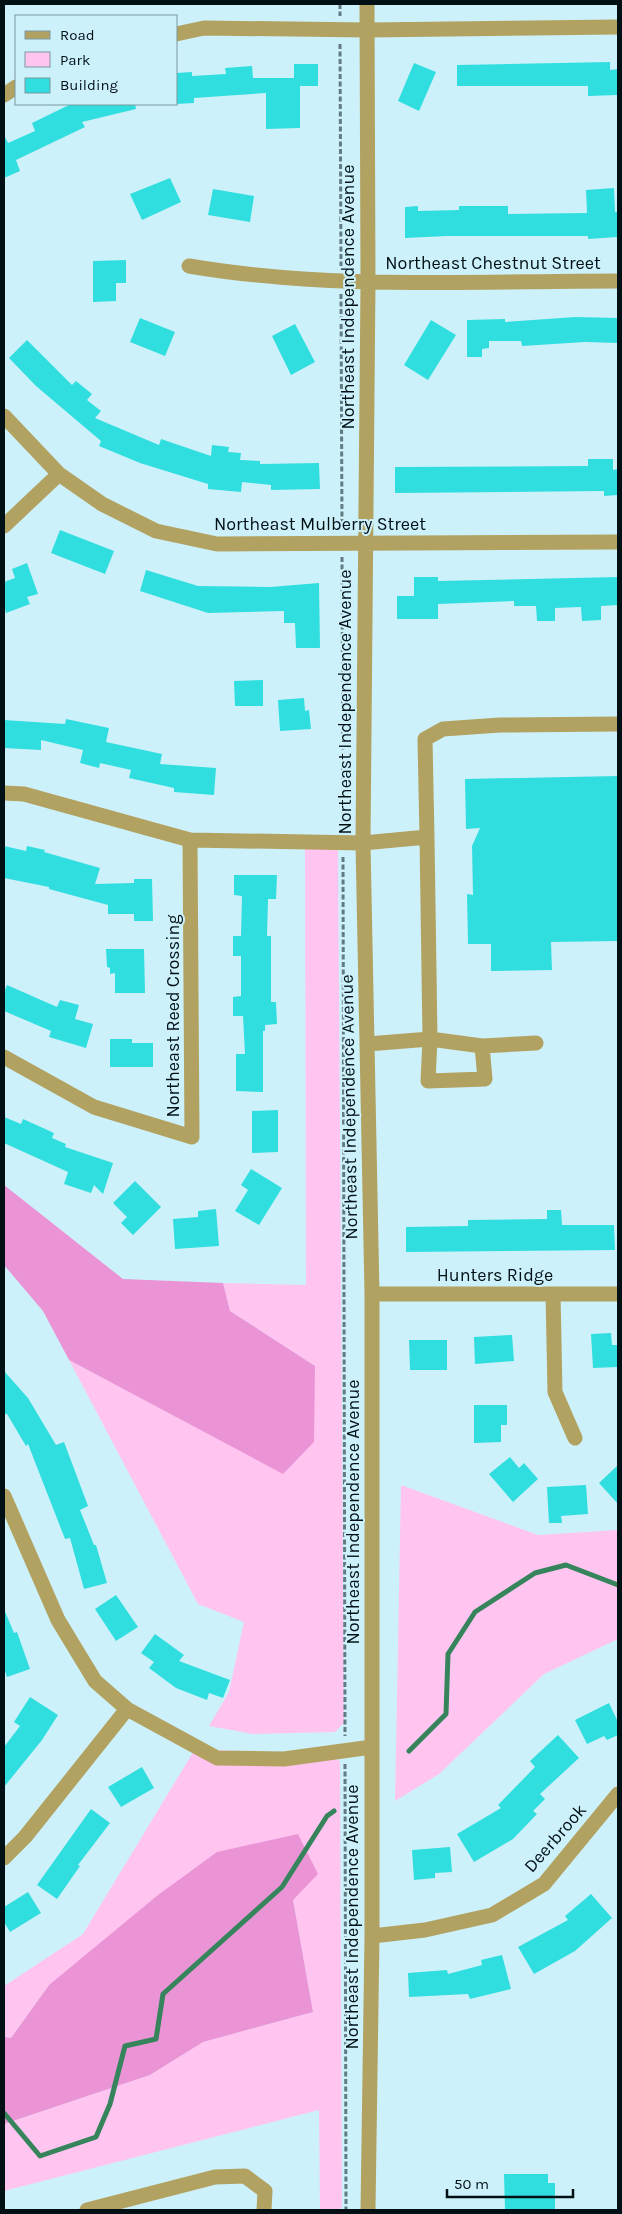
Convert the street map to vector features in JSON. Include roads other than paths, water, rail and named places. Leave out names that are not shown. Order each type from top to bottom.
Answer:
[{"type":"street","name":"Northeast Independence Avenue","points":[[367,4],[368,282],[363,843],[372,1294],[372,1936],[368,2210]]},
{"type":"street","points":[[178,34],[204,28],[368,30],[618,27]]},
{"type":"street","points":[[4,95],[15,88]]},
{"type":"street","name":"Northeast Chestnut Street","points":[[189,266],[262,277],[368,282],[618,281]]},
{"type":"street","name":"Northeast Mulberry Street","points":[[4,416],[59,474],[102,504],[156,531],[218,544],[618,542]]},
{"type":"street","points":[[4,526],[59,474]]},
{"type":"street","points":[[482,1046],[485,1079],[428,1081],[430,1039],[425,739],[443,729],[500,725],[618,724]]},
{"type":"street","points":[[4,793],[24,794],[190,840],[363,843],[427,837]]},
{"type":"street","name":"Northeast Reed Crossing","points":[[4,1057],[94,1106],[192,1137],[190,840]]},
{"type":"street","points":[[367,1044],[430,1039],[482,1046],[536,1043]]},
{"type":"street","name":"Hunters Ridge","points":[[372,1294],[618,1294]]},
{"type":"street","points":[[553,1294],[555,1392],[575,1438]]},
{"type":"street","points":[[4,1496],[58,1620],[95,1680],[127,1709],[217,1758],[284,1759],[372,1747]]},
{"type":"street","points":[[4,1858],[25,1837],[127,1709]]},
{"type":"street","name":"Deerbrook","points":[[372,1936],[425,1930],[492,1915],[544,1884],[618,1794]]},
{"type":"street","points":[[87,2210],[215,2177],[245,2176],[265,2191],[264,2210]]},
{"type":"waterway","points":[[409,1751],[446,1714],[448,1654],[475,1612],[535,1573],[566,1565],[618,1585]]},
{"type":"waterway","points":[[4,2113],[40,2156],[96,2137],[110,2104],[125,2046],[156,2039],[163,1994],[282,1887],[327,1816],[334,1811]]}]
